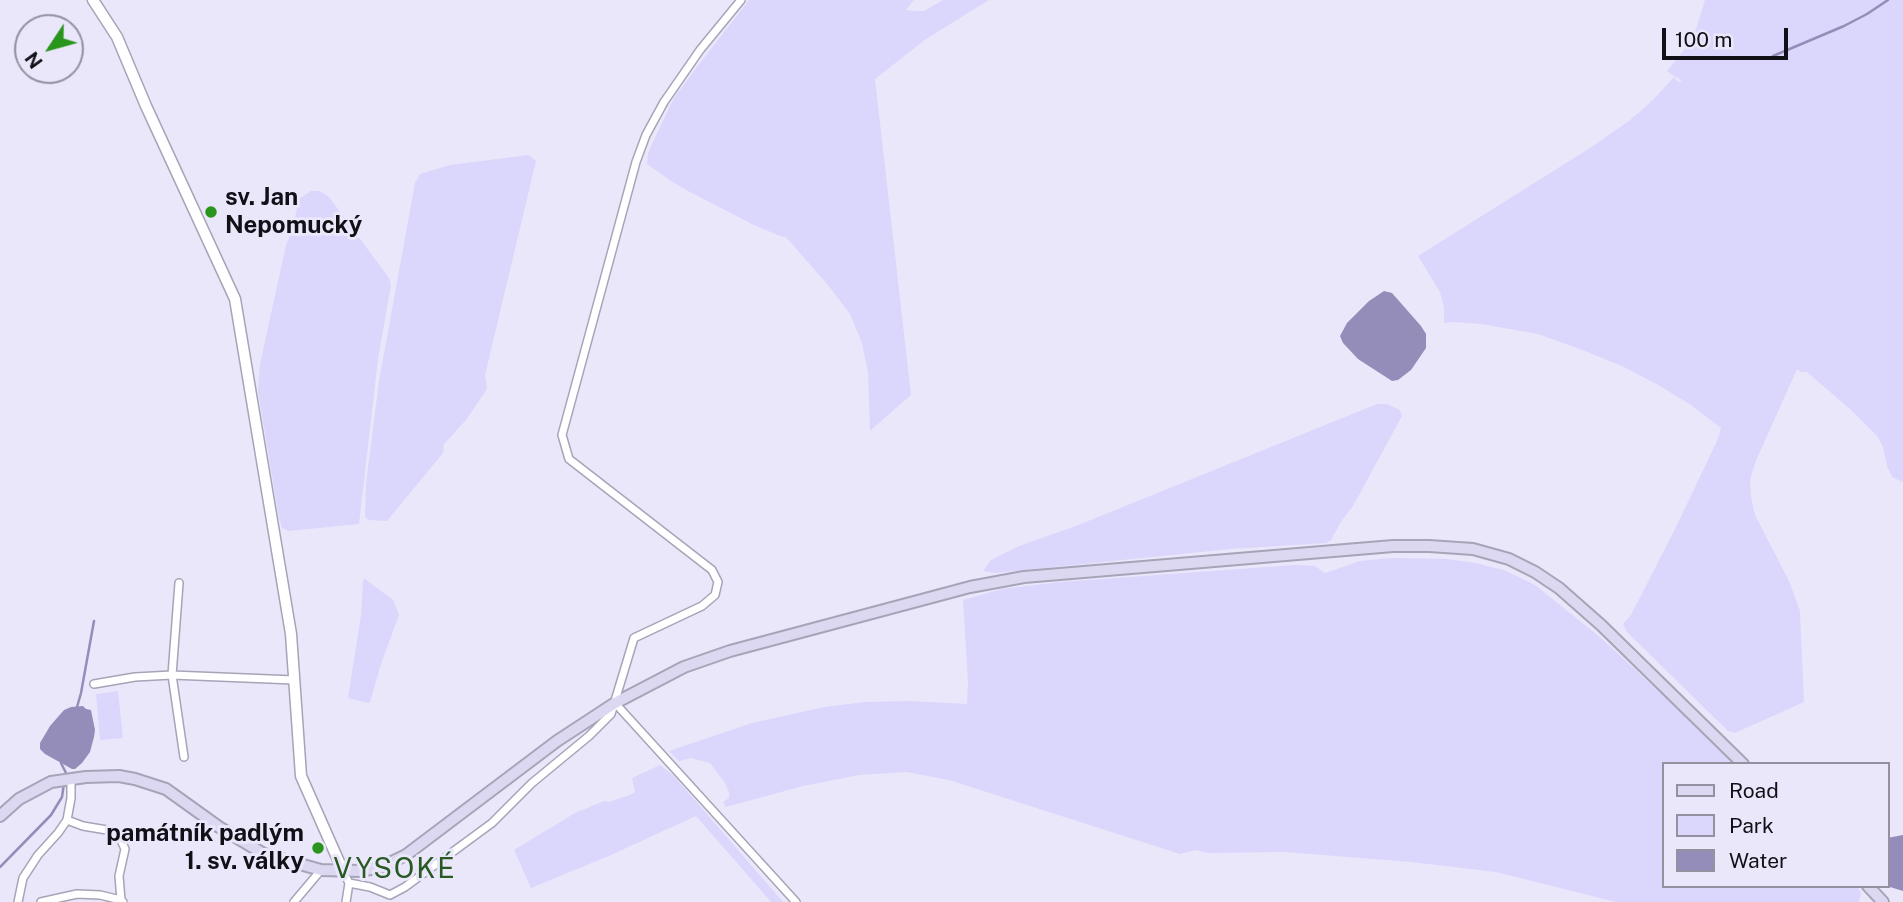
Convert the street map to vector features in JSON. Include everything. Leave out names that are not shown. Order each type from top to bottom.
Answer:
[{"type":"main road","points":[[0,816],[19,799],[51,782],[71,778],[119,776],[166,789],[219,827],[264,854],[321,870],[343,872],[381,867],[407,855],[558,741],[615,703],[684,667],[730,651],[970,587],[1024,577],[1393,546],[1473,550],[1509,559],[1535,572],[1559,588],[1601,625],[1741,762]]},
{"type":"main road","points":[[1870,888],[1883,902]]},
{"type":"street","points":[[93,0],[117,37],[235,299],[291,634],[300,776],[349,883],[345,902]]},
{"type":"street","points":[[349,883],[390,895],[405,887],[492,823],[532,783],[611,714],[634,638],[702,606],[715,595],[718,582],[712,570],[569,459],[562,435],[566,412],[636,162],[646,135],[664,102],[700,50],[741,0]]},
{"type":"street","points":[[179,583],[172,675],[184,757]]},
{"type":"street","points":[[94,684],[135,677],[172,675],[294,680]]},
{"type":"street","points":[[615,703],[796,902]]},
{"type":"street","points":[[18,902],[23,878],[67,820],[71,778]]},
{"type":"street","points":[[41,902],[77,894],[100,895],[122,901],[119,876],[125,849],[120,838],[113,831],[83,827],[67,820]]},
{"type":"street","points":[[294,902],[321,870]]},
{"type":"green space","points":[[749,0],[914,0],[906,10],[924,11],[943,0],[989,0],[926,39],[875,79],[911,395],[870,431],[868,372],[862,343],[850,314],[828,285],[786,237],[754,225],[690,192],[647,164],[652,144],[674,98]]},
{"type":"green space","points":[[1705,0],[1903,0],[1903,482],[1892,477],[1878,437],[1807,372],[1797,369],[1750,480],[1755,515],[1789,581],[1800,611],[1804,702],[1735,733],[1728,731],[1627,632],[1623,624],[1631,615],[1675,529],[1721,428],[1660,386],[1624,367],[1580,349],[1538,334],[1481,324],[1444,323],[1440,292],[1418,256],[1629,121],[1674,77],[1678,82],[1682,81],[1667,71],[1693,39]]},
{"type":"green space","points":[[529,155],[536,161],[485,375],[487,388],[466,420],[444,444],[443,453],[387,521],[369,520],[365,517],[366,484],[379,381],[415,183],[420,174],[450,165]]},
{"type":"green space","points":[[311,191],[320,191],[329,197],[389,278],[391,285],[378,359],[359,524],[288,531],[282,528],[279,518],[258,391],[260,364],[286,245],[299,199]]},
{"type":"green space","points":[[1377,404],[1387,404],[1400,410],[1402,416],[1353,506],[1331,540],[1326,543],[1231,549],[995,573],[983,571],[991,560],[1019,546],[1076,526]]},
{"type":"green space","points":[[1391,558],[1447,559],[1504,570],[1535,585],[1600,637],[1731,762],[1661,762],[1661,888],[1858,888],[1861,893],[1859,902],[1616,902],[1496,872],[1411,862],[1285,852],[1208,853],[1195,850],[1180,854],[949,780],[907,772],[859,775],[803,786],[726,807],[723,802],[729,798],[729,792],[710,763],[691,758],[679,761],[669,751],[752,723],[824,707],[865,702],[910,701],[967,704],[963,600],[1002,589],[1061,582],[1294,565],[1315,566],[1325,573],[1360,561]]},
{"type":"green space","points":[[365,579],[393,600],[399,615],[368,703],[348,698]]},
{"type":"green space","points":[[118,691],[123,738],[100,740],[96,694]]},
{"type":"green space","points":[[660,765],[674,776],[783,902],[771,902],[696,816],[531,888],[514,850],[575,813],[604,801],[630,795],[635,792],[632,778]]},
{"type":"water","points":[[1384,291],[1392,293],[1426,334],[1426,348],[1411,370],[1398,380],[1392,381],[1358,359],[1340,336],[1347,323],[1369,301]]},
{"type":"water","points":[[83,706],[91,710],[94,737],[90,752],[82,763],[72,769],[45,754],[40,749],[40,743],[64,710]]},
{"type":"water","points":[[1903,835],[1903,891],[1889,886],[1889,838]]},
{"type":"waterway","points":[[1773,56],[1844,26],[1888,0]]},
{"type":"waterway","points":[[77,707],[94,621]]},
{"type":"waterway","points":[[62,760],[65,777]]},
{"type":"waterway","points":[[0,867],[51,815],[62,797],[64,783]]},
{"type":"place","name":"sv. Jan Nepomucký","points":[[211,212]]},
{"type":"place","name":"památník padlým 1. sv. války","points":[[318,848]]},
{"type":"district","name":"VYSOKÉ","points":[[395,869]]}]
